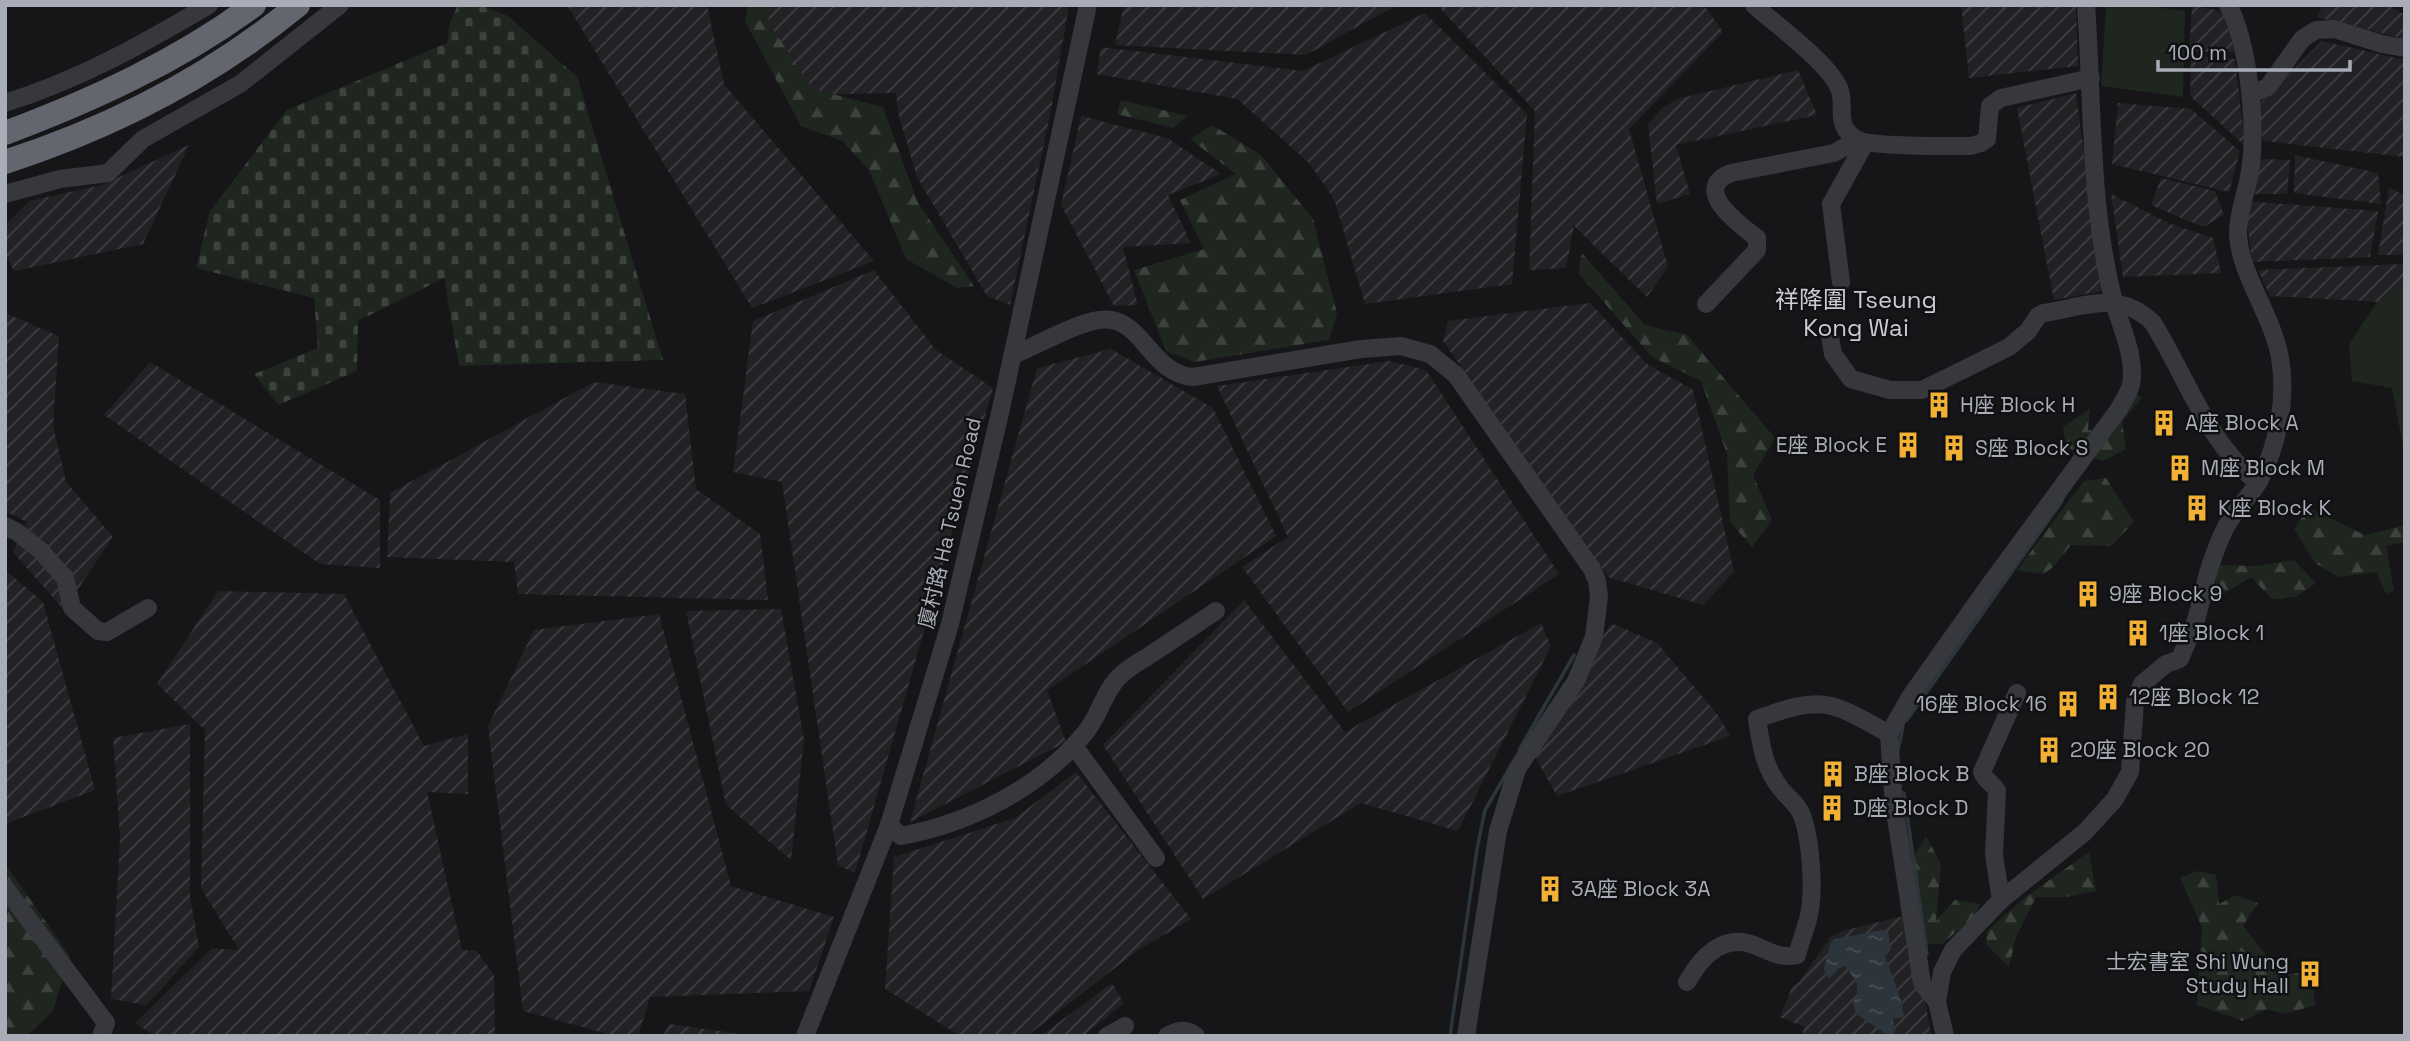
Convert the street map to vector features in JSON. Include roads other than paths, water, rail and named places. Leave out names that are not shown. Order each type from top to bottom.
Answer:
[{"type":"highway","points":[[5,132],[65,111],[139,76],[222,28],[254,5]]},
{"type":"highway","points":[[5,162],[75,137],[156,99],[241,48],[298,5]]},
{"type":"street","points":[[5,103],[39,93],[118,58],[209,5]]},
{"type":"street","points":[[5,194],[60,179],[108,173],[144,139],[240,84],[340,5]]},
{"type":"street","name":"廈村路 Ha Tsuen Road","points":[[805,1036],[889,825],[950,624],[1012,356],[1088,5]]},
{"type":"street","points":[[1754,5],[1828,72],[1841,89],[1840,117],[1849,134],[1861,141]]},
{"type":"street","points":[[1937,1002],[1922,982],[1894,805],[1889,734],[1910,698],[2119,408],[2131,384],[2128,344],[2114,301],[2098,218],[2092,149],[2086,5]]},
{"type":"street","points":[[1945,1036],[1937,1002],[1942,972],[1952,950],[2001,900],[2085,832],[2115,799],[2130,772],[2135,702],[2142,684],[2166,664],[2180,659],[2196,621],[2218,546],[2230,521],[2258,484],[2272,452],[2279,419],[2282,383],[2280,359],[2273,329],[2247,269],[2238,236],[2239,213],[2250,171],[2254,125],[2237,21],[2228,5]]},
{"type":"street","points":[[2250,94],[2268,87],[2302,39],[2316,30],[2334,29],[2405,48]]},
{"type":"street","points":[[1706,304],[1757,250],[1758,244],[1757,238],[1725,212],[1717,198],[1715,185],[1718,180],[1731,173],[1834,153],[1861,141],[1971,146],[1987,139],[1990,106],[2001,98],[2091,78]]},
{"type":"street","points":[[1841,282],[1831,204],[1861,141]]},
{"type":"street","points":[[1830,337],[1833,354],[1851,379],[1890,390],[1922,390],[2010,347],[2028,331],[2038,316],[2044,313],[2114,301],[2130,306],[2153,323],[2202,415],[2233,461],[2258,484]]},
{"type":"street","points":[[1012,356],[1100,320],[1127,325],[1169,371],[1181,376],[1193,377],[1361,349],[1401,346],[1430,354],[1456,375],[1592,569],[1597,580],[1599,597],[1594,637],[1576,681],[1517,769],[1498,831],[1466,1036]]},
{"type":"street","points":[[5,526],[40,550],[65,578],[72,608],[98,631],[107,632],[148,608]]},
{"type":"street","points":[[889,825],[901,836],[926,831],[972,815],[1026,786],[1057,764],[1088,731],[1108,691],[1121,675],[1216,611]]},
{"type":"street","points":[[2001,900],[1994,856],[1997,791],[1984,778],[1982,772],[2017,693]]},
{"type":"street","points":[[1687,982],[1704,957],[1737,940],[1787,957],[1797,955],[1808,919],[1811,898],[1810,857],[1803,818],[1794,801],[1777,783],[1763,757],[1757,719],[1802,704],[1825,704],[1847,710],[1889,734]]},
{"type":"street","points":[[1074,746],[1156,858]]},
{"type":"street","points":[[5,888],[106,1023],[101,1036]]},
{"type":"street","points":[[1107,1036],[1127,1028]]},
{"type":"street","points":[[1167,1036],[1186,1030],[1196,1036]]},
{"type":"water","points":[[1882,930],[1888,932],[1891,950],[1885,956],[1904,1017],[1893,1019],[1895,1036],[1885,1033],[1856,1014],[1853,1002],[1857,996],[1857,984],[1846,966],[1838,969],[1829,979],[1824,970],[1830,943],[1836,939]]},
{"type":"waterway","points":[[1907,720],[2062,501]]},
{"type":"waterway","points":[[1519,750],[1574,655]]},
{"type":"waterway","points":[[1898,750],[1903,727]]},
{"type":"waterway","points":[[1450,1036],[1485,810],[1509,769]]},
{"type":"waterway","points":[[1900,792],[1904,793],[1927,954]]},
{"type":"place","name":"H座 Block H","points":[[1939,405]]},
{"type":"place","name":"A座 Block A","points":[[2164,423]]},
{"type":"place","name":"E座 Block E","points":[[1908,445]]},
{"type":"place","name":"S座 Block S","points":[[1954,448]]},
{"type":"place","name":"M座 Block M","points":[[2180,468]]},
{"type":"place","name":"K座 Block K","points":[[2197,508]]},
{"type":"place","name":"9座 Block 9","points":[[2088,594]]},
{"type":"place","name":"1座 Block 1","points":[[2138,633]]},
{"type":"place","name":"12座 Block 12","points":[[2108,697]]},
{"type":"place","name":"16座 Block 16","points":[[2068,704]]},
{"type":"place","name":"20座 Block 20","points":[[2049,750]]},
{"type":"place","name":"B座 Block B","points":[[1833,774]]},
{"type":"place","name":"D座 Block D","points":[[1832,808]]},
{"type":"place","name":"3A座 Block 3A","points":[[1550,889]]},
{"type":"place","name":"士宏書室 Shi Wung Study Hall","points":[[2310,974]]},
{"type":"district","name":"祥降圍 Tseung Kong Wai","points":[[1856,314]]}]
